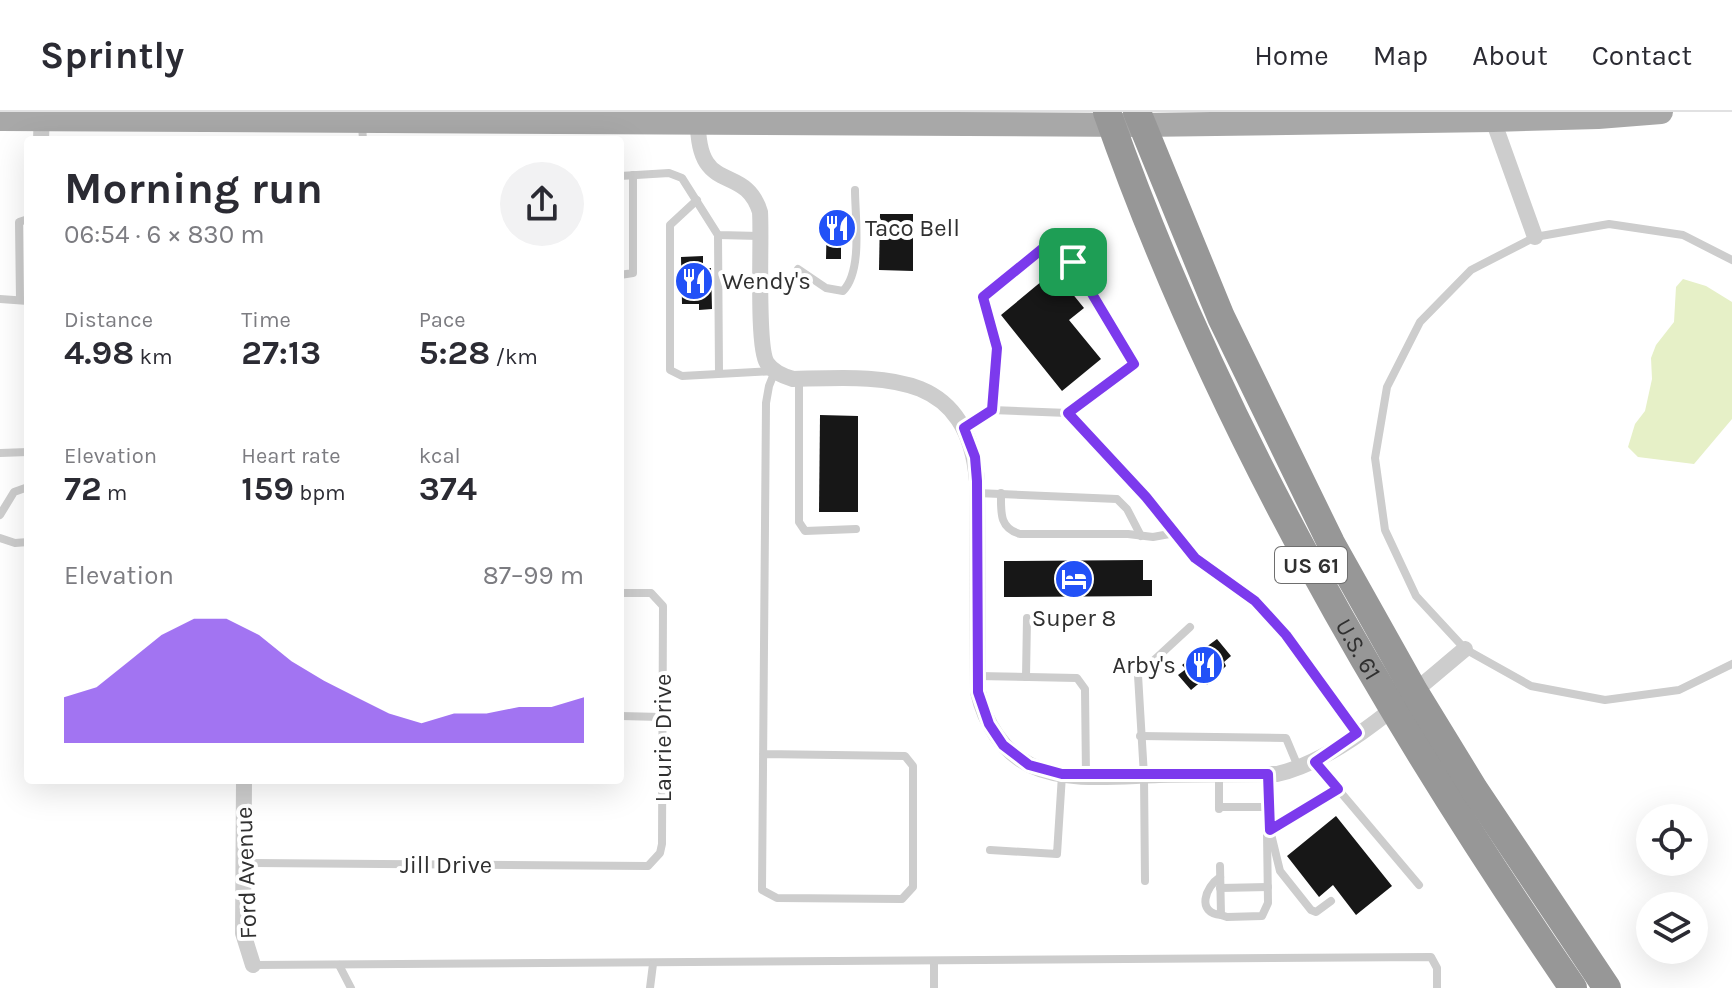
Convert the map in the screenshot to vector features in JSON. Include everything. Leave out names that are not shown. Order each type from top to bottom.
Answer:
[{"type":"highway","name":"U.S. 61","points":[[1109,118],[1149,221],[1228,400],[1307,557],[1391,708],[1459,818],[1573,988]]},
{"type":"highway","name":"U.S. 61","points":[[1139,118],[1252,384],[1331,543],[1414,691],[1522,862],[1607,988]]},
{"type":"main road","points":[[0,119],[41,123],[362,124],[698,117],[1598,117],[1661,112]]},
{"type":"street","points":[[1493,116],[1535,237]]},
{"type":"street","points":[[698,117],[701,154],[706,164],[713,172],[745,187],[756,196],[761,236],[762,341],[767,363],[782,376],[799,379],[885,380],[911,384],[933,395],[964,428],[975,457],[978,676],[982,709],[1003,745],[1029,765],[1062,774],[1086,776],[1268,774],[1299,769],[1315,762],[1357,733],[1465,649]]},
{"type":"street","name":"Ford Avenue","points":[[244,784],[243,933],[253,965]]},
{"type":"lane","points":[[624,176],[669,173],[682,178],[718,235],[719,373]]},
{"type":"lane","points":[[624,275],[633,273],[633,175]]},
{"type":"lane","points":[[798,269],[826,288],[843,291],[850,284],[855,267],[855,190]]},
{"type":"lane","points":[[697,200],[670,225],[670,370],[682,376],[775,371],[766,403],[763,754],[762,890],[777,898],[902,899],[913,887],[913,766],[905,756],[763,754]]},
{"type":"lane","points":[[0,299],[24,300],[19,222],[24,220]]},
{"type":"lane","points":[[1732,260],[1683,235],[1609,224],[1535,237],[1471,270],[1420,322],[1387,387],[1375,458],[1385,530],[1416,596],[1465,649],[1531,686],[1605,700],[1679,690],[1732,664]]},
{"type":"lane","points":[[718,235],[761,236]]},
{"type":"lane","points":[[964,428],[992,410],[1068,413],[1134,364],[1073,262],[1047,245],[983,297],[997,348],[992,410]]},
{"type":"lane","points":[[799,379],[799,522],[805,531],[856,529]]},
{"type":"lane","points":[[1068,413],[1146,497],[1195,558],[1255,601],[1286,635],[1357,733]]},
{"type":"lane","points":[[0,453],[24,452]]},
{"type":"lane","points":[[0,515],[14,492],[24,488]]},
{"type":"lane","points":[[977,493],[1117,499],[1127,509],[1141,536]]},
{"type":"lane","points":[[1001,493],[1001,517],[1012,532],[1020,534],[1141,536],[1175,533]]},
{"type":"lane","points":[[0,538],[24,542]]},
{"type":"lane","name":"Laurie Drive","points":[[624,593],[651,593],[663,606],[662,844],[660,853],[648,866]]},
{"type":"lane","points":[[1026,677],[1027,618]]},
{"type":"lane","points":[[1145,881],[1144,776],[1138,675],[1190,627]]},
{"type":"lane","points":[[978,676],[1077,678],[1085,689],[1086,776]]},
{"type":"lane","points":[[624,716],[662,717]]},
{"type":"lane","points":[[1140,736],[1286,738],[1299,769]]},
{"type":"lane","points":[[1315,762],[1419,885]]},
{"type":"lane","points":[[990,850],[1057,854],[1062,774]]},
{"type":"lane","points":[[1268,774],[1270,830],[1280,871],[1311,910],[1316,912],[1331,901]]},
{"type":"lane","points":[[1219,775],[1219,809],[1270,807]]},
{"type":"lane","points":[[1220,877],[1210,883],[1206,892],[1209,910],[1214,915],[1262,916],[1268,903],[1267,833],[1338,789]]},
{"type":"lane","name":"Jill Drive","points":[[243,863],[648,866]]},
{"type":"lane","points":[[1220,866],[1221,915]]},
{"type":"lane","points":[[1220,888],[1268,887]]},
{"type":"lane","points":[[253,965],[1431,957],[1437,968],[1437,988]]},
{"type":"lane","points":[[934,962],[934,988]]},
{"type":"lane","points":[[650,988],[653,964]]},
{"type":"lane","points":[[339,965],[351,988]]},
{"type":"shaded area","points":[[1683,279],[1706,286],[1732,302],[1732,419],[1694,464],[1638,457],[1628,447],[1635,424],[1645,411],[1652,379],[1651,358],[1656,345],[1674,322],[1676,287]]},
{"type":"building","name":"Taco Bell","points":[[827,212],[846,212],[847,244],[841,245],[841,259],[826,259]]},
{"type":"building","points":[[880,214],[913,214],[913,271],[879,270]]},
{"type":"building","points":[[703,256],[703,268],[711,268],[712,309],[699,310],[699,304],[682,304],[681,257]]},
{"type":"building","points":[[1054,271],[1084,308],[1069,320],[1101,359],[1062,391],[1001,315]]},
{"type":"building","points":[[820,415],[858,416],[858,512],[819,512]]},
{"type":"building","points":[[1143,560],[1143,580],[1152,580],[1152,596],[1004,597],[1004,561]]},
{"type":"building","name":"Arby's","points":[[1217,639],[1231,656],[1224,662],[1226,666],[1207,685],[1203,680],[1191,690],[1178,675],[1186,669],[1182,665]]},
{"type":"building","points":[[1336,816],[1392,886],[1356,915],[1333,885],[1319,897],[1287,856]]},
{"type":"place","name":"Taco Bell","points":[[837,228]]},
{"type":"place","name":"Wendy's","points":[[694,281]]},
{"type":"place","name":"Super 8","points":[[1074,579]]},
{"type":"place","name":"Arby's","points":[[1204,665]]},
{"type":"route","points":[[1047,245],[1073,262],[1134,364],[1068,413],[1146,497],[1195,558],[1255,601],[1286,635],[1357,733],[1315,762],[1338,789],[1270,830],[1268,774],[1086,776],[1046,771],[1029,765],[1003,745],[982,709],[977,666],[977,481],[975,457],[964,428],[992,410],[997,348],[983,297],[1047,245]]}]
